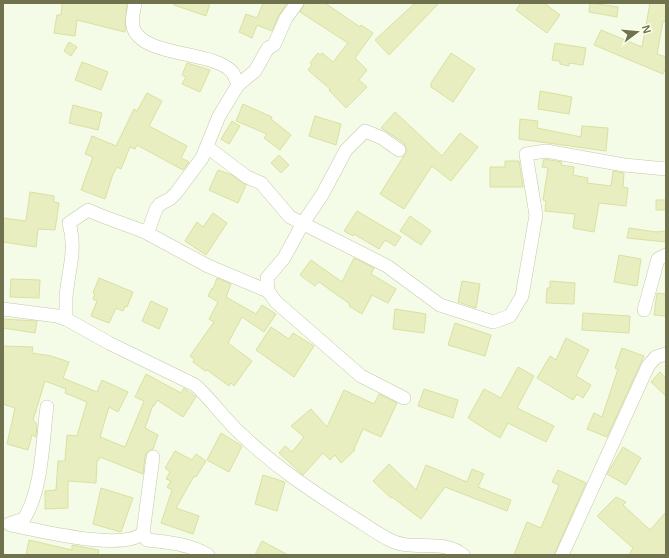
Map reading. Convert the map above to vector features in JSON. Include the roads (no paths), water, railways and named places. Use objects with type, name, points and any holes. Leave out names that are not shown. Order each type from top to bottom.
[{"type":"street","points":[[135,3],[133,28],[146,43],[171,51],[209,60],[230,70],[234,74],[238,85]]},
{"type":"street","points":[[145,232],[150,226],[156,209],[160,204],[170,199],[176,193],[202,158],[219,116],[238,85],[255,72],[268,48],[274,45],[286,18],[297,3]]},
{"type":"street","points":[[268,291],[267,278],[284,258],[303,223],[322,195],[346,150],[365,131],[382,138],[399,150]]},
{"type":"street","points":[[207,147],[248,177],[261,183],[290,217],[387,266],[440,305],[493,322],[510,316],[522,296],[536,215],[526,154],[546,151],[624,165],[666,169]]},
{"type":"street","points":[[66,319],[66,297],[73,251],[73,238],[69,223],[88,210],[105,218],[145,232],[208,266],[268,291],[276,302],[361,376],[404,398]]},
{"type":"street","points":[[644,310],[658,259],[666,255]]},
{"type":"street","points":[[3,309],[57,316],[66,319],[109,343],[195,385],[240,434],[267,458],[321,497],[391,541],[410,550],[447,547],[463,555]]},
{"type":"street","points":[[562,555],[648,366],[656,357],[666,354]]},
{"type":"street","points":[[7,524],[24,519],[32,506],[38,478],[47,407]]},
{"type":"street","points":[[153,457],[143,533],[147,540],[169,542],[199,550],[208,555]]},
{"type":"street","points":[[7,524],[93,539],[118,541],[137,538],[143,533]]}]
